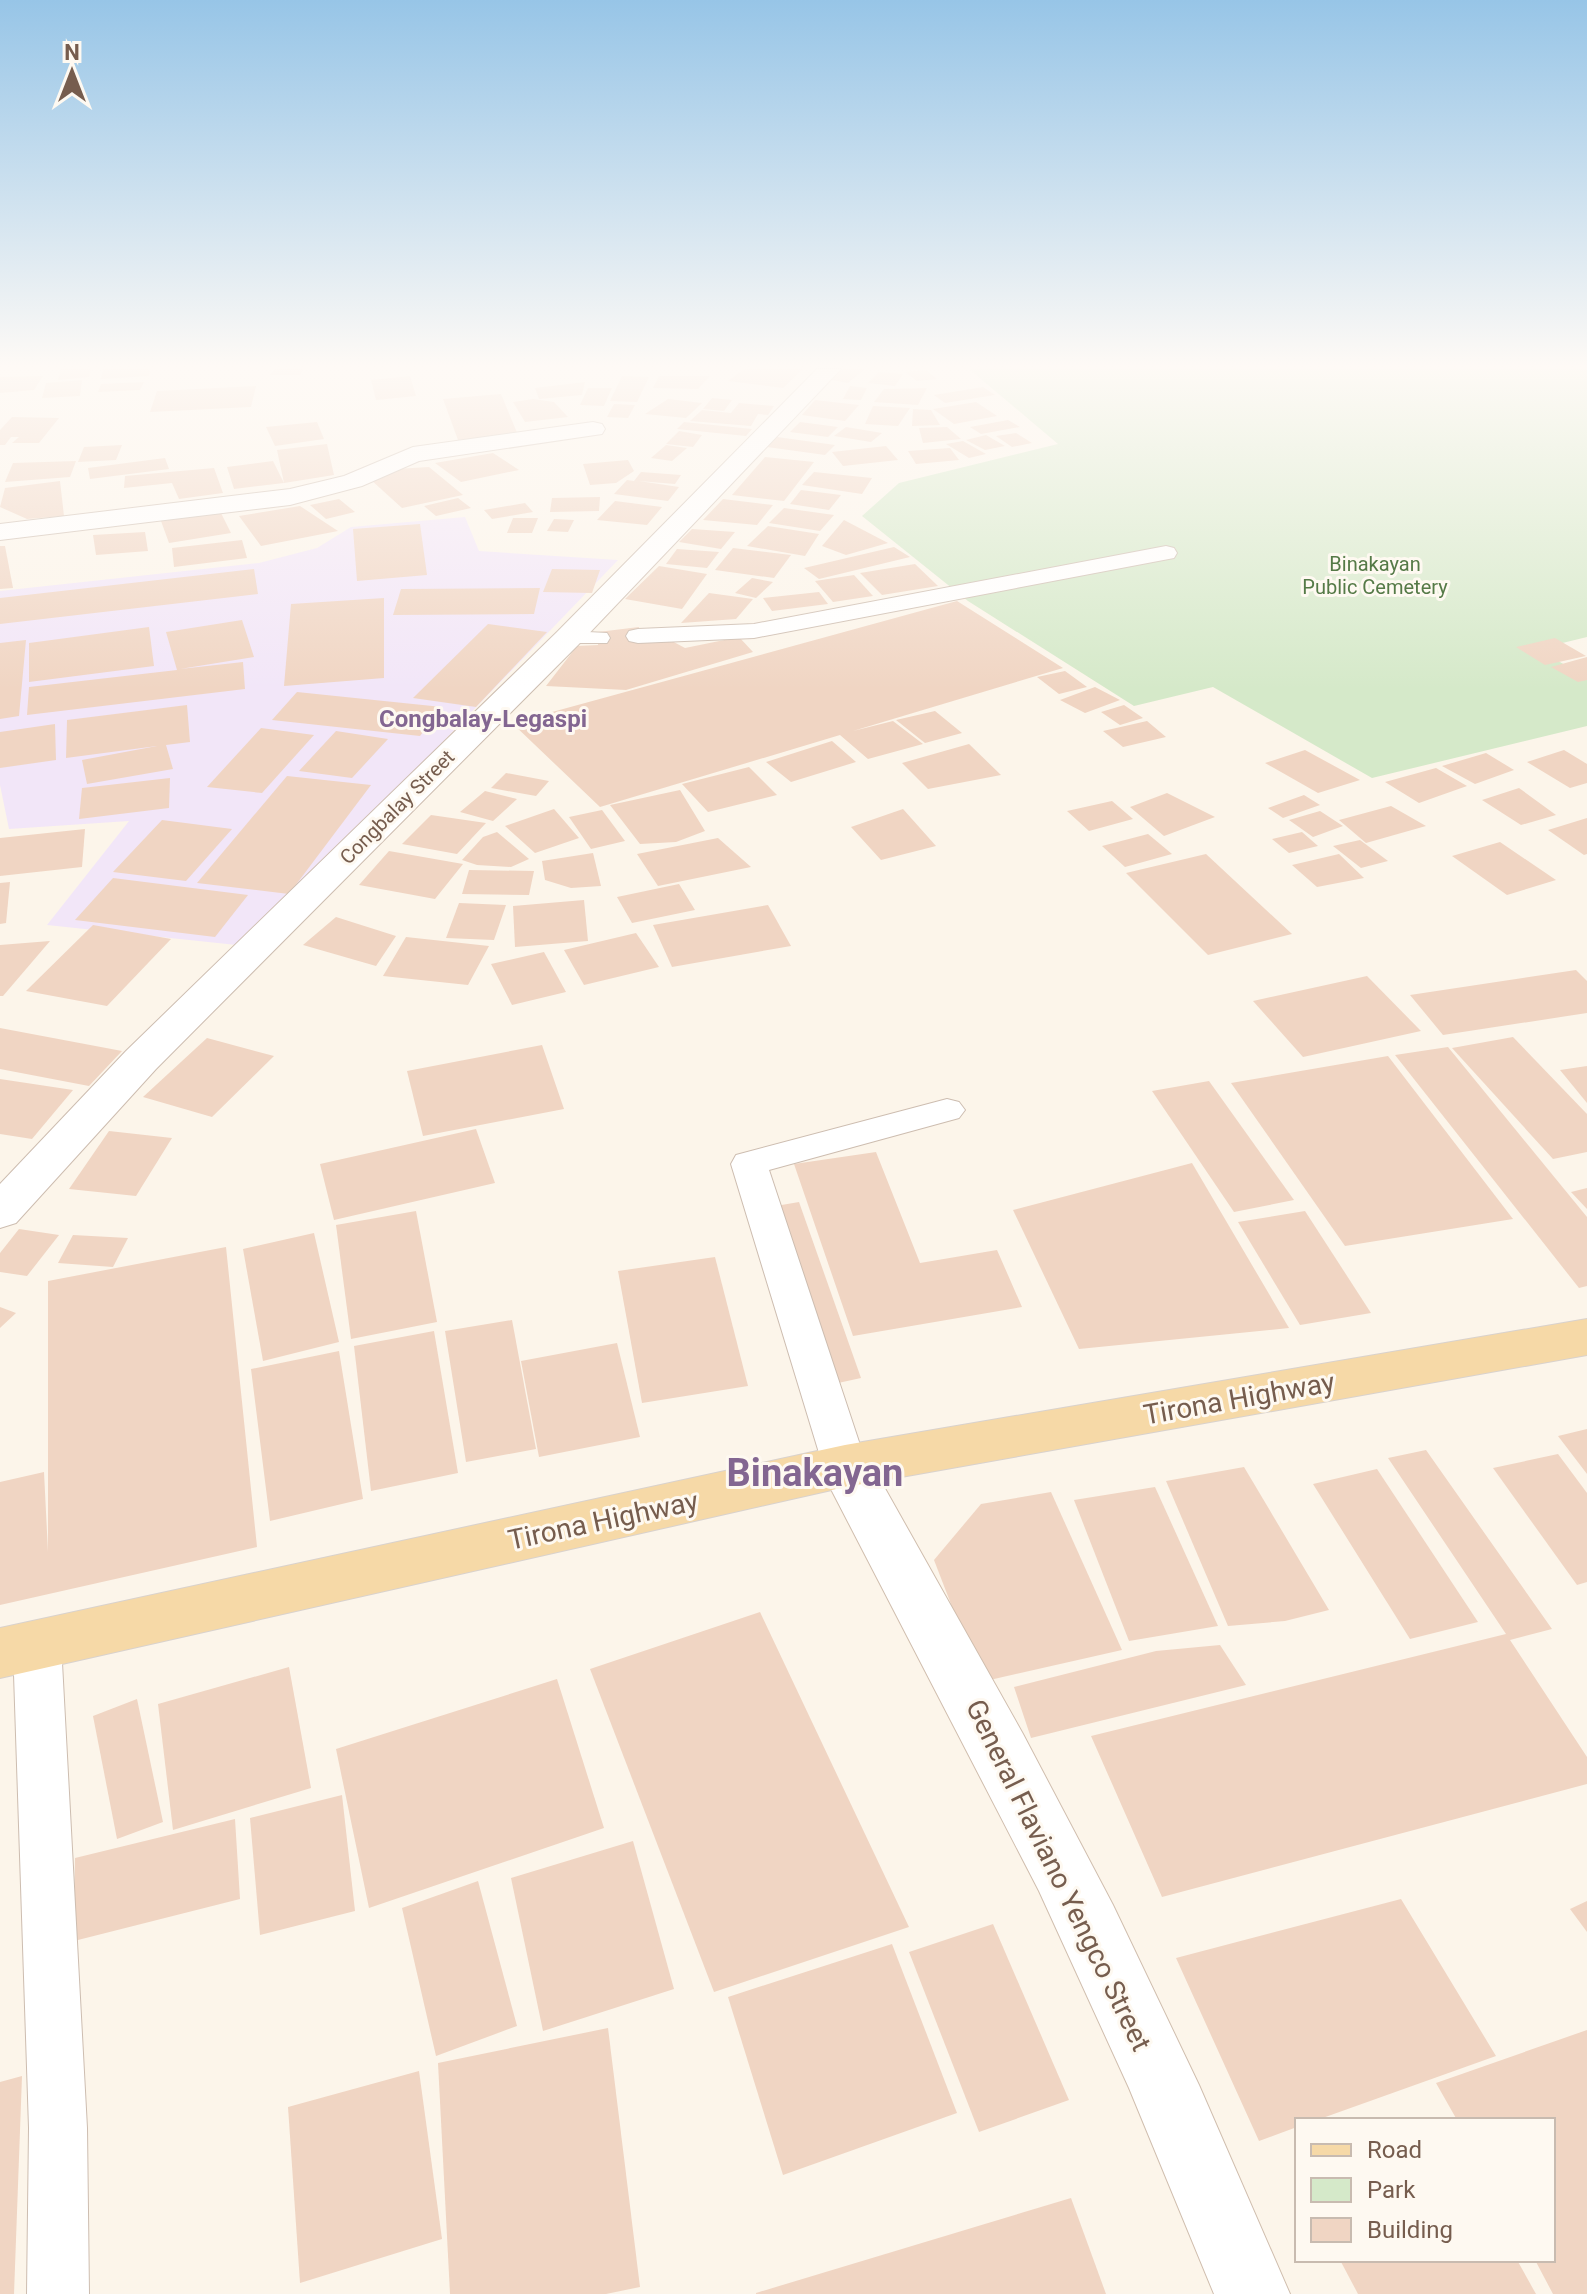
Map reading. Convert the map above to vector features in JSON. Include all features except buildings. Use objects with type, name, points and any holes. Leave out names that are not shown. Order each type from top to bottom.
[{"type":"main road","name":"Tirona Highway","points":[[18,1649],[845,1466],[1587,1337]]},
{"type":"street","points":[[0,532],[290,497],[364,476]]},
{"type":"street","name":"Congbalay Street","points":[[0,1212],[141,1060],[583,638],[732,476]]},
{"type":"street","name":"General Flaviano Yengco Street","points":[[845,1466],[1001,1753],[1089,1926],[1198,2163],[1252,2294]]},
{"type":"lane","points":[[638,636],[754,631],[1166,553]]},
{"type":"lane","points":[[845,1466],[749,1164],[947,1110]]},
{"type":"lane","points":[[18,1649],[58,2128],[58,2294]]},
{"type":"shaded area","points":[[465,517],[479,551],[618,560],[246,946],[47,925],[129,821],[9,829],[0,785],[0,591],[259,563],[317,548],[351,527]]},
{"type":"green space","name":"Binakayan Public Cemetery","points":[[927,476],[1587,476],[1587,637],[1538,649],[1587,678],[1587,726],[1372,778],[1213,687],[1134,706],[968,601],[862,516],[899,483]]},
{"type":"district","name":"Congbalay-Legaspi","points":[[483,719]]},
{"type":"district","name":"Binakayan","points":[[815,1473]]}]
